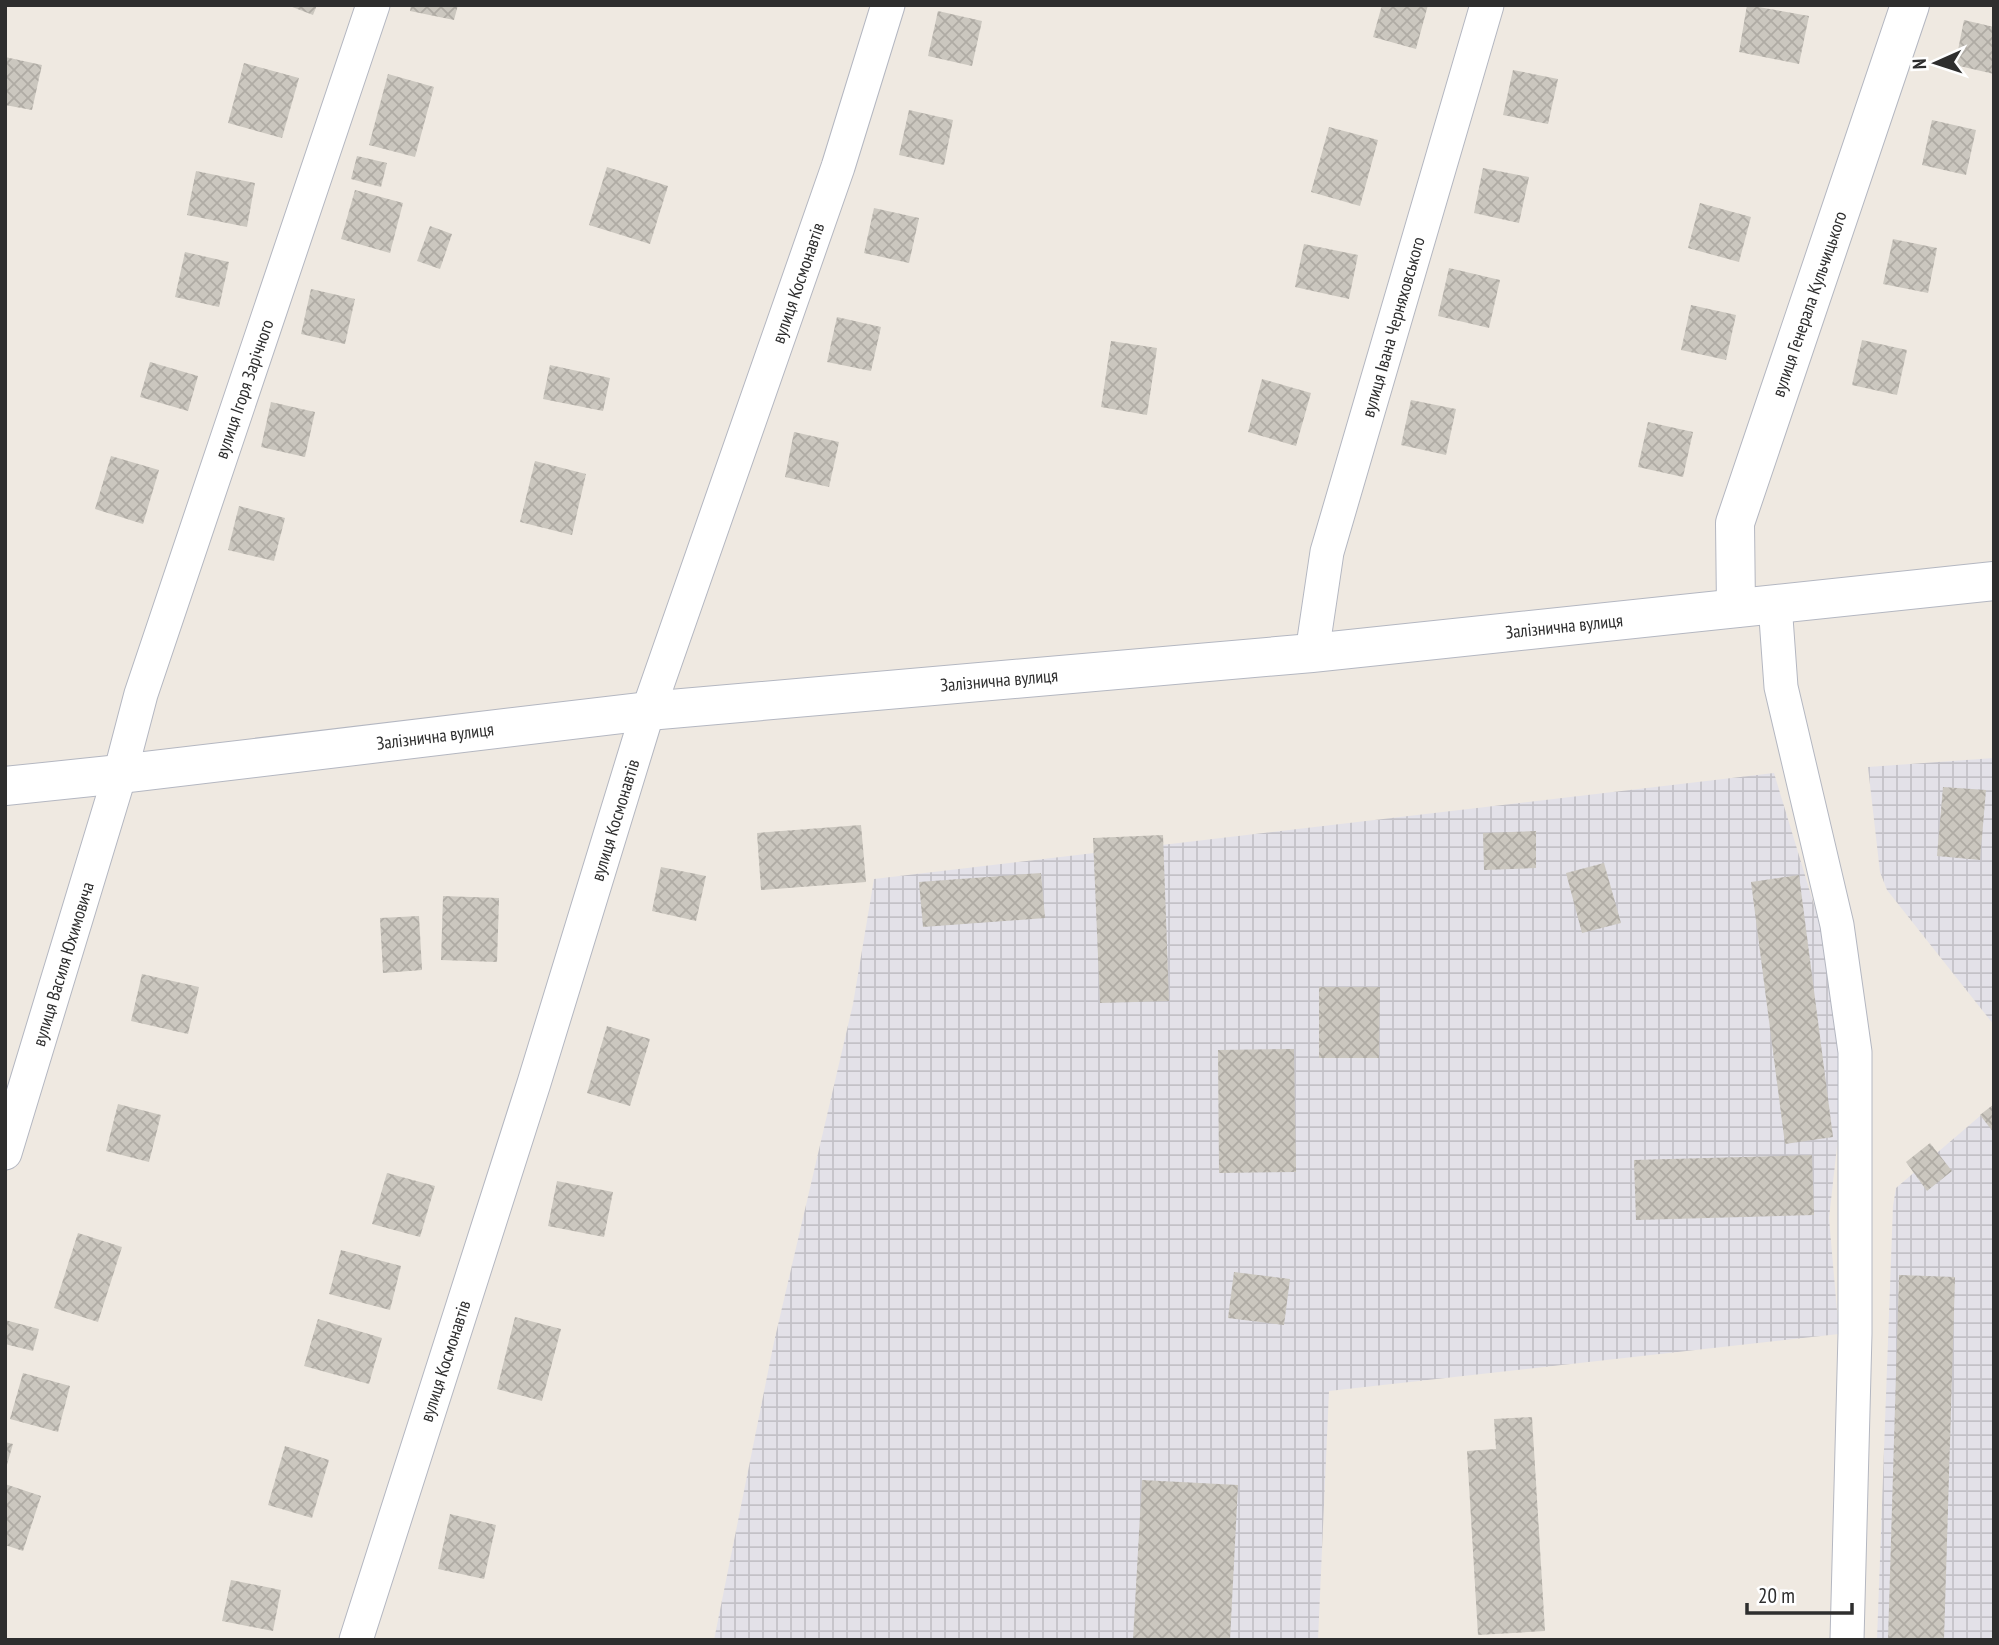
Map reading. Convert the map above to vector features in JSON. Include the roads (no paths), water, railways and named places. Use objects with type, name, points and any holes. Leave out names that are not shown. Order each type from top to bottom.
[{"type":"street","name":"вулиця Ігоря Зарічного","points":[[120,774],[141,694],[373,5]]},
{"type":"street","name":"вулиця Космонавтів","points":[[356,1640],[534,1083],[648,711],[838,167],[888,5]]},
{"type":"street","name":"вулиця Івана Черняховського","points":[[1312,653],[1328,552],[1487,5]]},
{"type":"street","name":"вулиця Генерала Кульчицького","points":[[1737,608],[1735,523],[1910,5]]},
{"type":"street","name":"Залізнична вулиця","points":[[5,786],[648,711],[1312,653],[1994,581]]},
{"type":"street","points":[[1774,604],[1781,687],[1837,925],[1855,1052],[1855,1334],[1847,1640]]},
{"type":"street","name":"вулиця Василя Юхимовича","points":[[5,1153],[120,774]]}]
